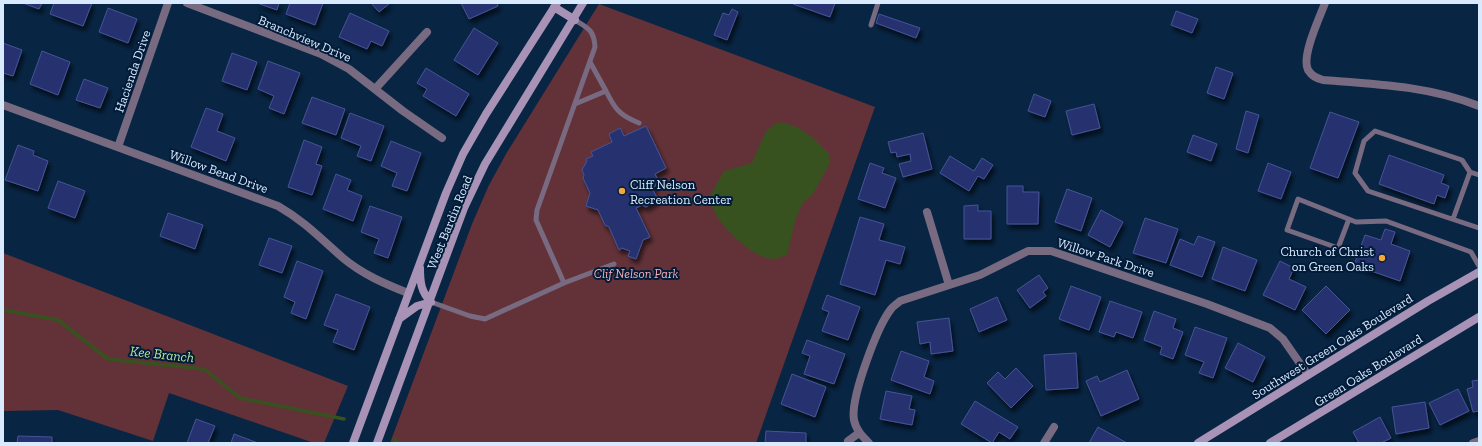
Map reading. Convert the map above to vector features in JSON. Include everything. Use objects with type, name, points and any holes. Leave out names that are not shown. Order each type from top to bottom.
[{"type":"street","name":"Hacienda Drive","points":[[118,147],[168,3]]},
{"type":"street","name":"Branchview Drive","points":[[187,3],[321,54],[349,69],[376,88],[403,111],[442,138]]},
{"type":"street","name":"West Bardin Road","points":[[377,443],[431,302],[464,208],[485,164],[584,3]]},
{"type":"street","points":[[1326,3],[1306,58],[1307,68],[1313,76],[1323,80],[1401,86],[1441,95],[1479,106]]},
{"type":"street","points":[[556,5],[574,20]]},
{"type":"street","name":"West Bardin Road","points":[[352,443],[446,193],[464,154],[486,114],[556,5]]},
{"type":"street","points":[[376,88],[427,32]]},
{"type":"street","name":"Willow Bend Drive","points":[[3,105],[278,206],[297,216],[343,258],[360,271],[408,293]]},
{"type":"street","points":[[927,212],[949,285]]},
{"type":"street","name":"Willow Park Drive","points":[[859,433],[854,420],[854,402],[875,341],[891,309],[900,301],[980,275],[1028,251],[1051,250],[1207,304],[1270,328],[1283,339],[1308,375]]},
{"type":"street","points":[[398,319],[417,306],[431,302],[425,296],[420,284],[420,263]]},
{"type":"street","name":"Southwest Green Oaks Boulevard","points":[[1198,443],[1479,272]]},
{"type":"street","name":"Green Oaks Boulevard","points":[[1270,443],[1479,317]]},
{"type":"street","points":[[1044,443],[1054,427]]},
{"type":"street","points":[[848,441],[859,433],[869,443]]},
{"type":"street","points":[[1473,443],[1479,441]]},
{"type":"lane","points":[[871,25],[878,3]]},
{"type":"lane","points":[[564,283],[536,220],[538,210],[595,47],[595,37],[590,29],[574,20]]},
{"type":"lane","points":[[590,62],[615,108],[621,115],[639,123]]},
{"type":"lane","points":[[575,104],[606,91]]},
{"type":"lane","points":[[1479,175],[1470,172],[1462,160],[1375,131],[1364,141],[1355,173],[1368,191],[1479,228]]},
{"type":"lane","points":[[1453,219],[1470,172]]},
{"type":"lane","points":[[1349,219],[1338,248],[1287,230],[1298,199],[1349,219],[1356,222],[1386,222],[1471,252],[1479,266]]},
{"type":"lane","points":[[431,302],[470,316],[485,319],[564,283],[614,264]]},
{"type":"green space","name":"Clif Nelson Park","points":[[599,4],[875,107],[756,443],[390,443],[472,224],[489,185],[506,154]]},
{"type":"green space","points":[[3,253],[348,386],[324,443],[314,443],[169,393],[153,441],[58,410],[3,411]]},
{"type":"shaded area","points":[[778,122],[800,129],[812,137],[829,154],[830,163],[813,194],[803,203],[796,218],[787,255],[775,259],[760,255],[744,246],[720,221],[707,201],[724,171],[752,163],[766,131]]},
{"type":"building","points":[[23,3],[42,3],[39,9]]},
{"type":"building","points":[[54,3],[92,3],[83,26],[50,14]]},
{"type":"building","points":[[257,3],[279,3],[277,10]]},
{"type":"building","points":[[290,3],[323,3],[315,25],[286,14]]},
{"type":"building","points":[[371,3],[390,3],[379,12]]},
{"type":"building","points":[[461,3],[497,3],[498,6],[469,19]]},
{"type":"building","points":[[835,3],[830,17],[793,4]]},
{"type":"building","points":[[108,8],[137,19],[128,43],[99,32]]},
{"type":"building","points":[[732,9],[738,12],[727,40],[714,35],[723,13],[729,15]]},
{"type":"building","points":[[1176,11],[1198,19],[1192,33],[1171,25]]},
{"type":"building","points":[[350,13],[389,31],[382,46],[371,41],[367,49],[339,37]]},
{"type":"building","points":[[879,14],[920,28],[916,38],[876,23]]},
{"type":"building","points":[[474,28],[498,43],[478,75],[454,60]]},
{"type":"building","points":[[3,43],[22,50],[13,76],[3,73]]},
{"type":"building","points":[[42,51],[70,62],[58,95],[30,84]]},
{"type":"building","points":[[232,53],[257,62],[247,90],[222,81]]},
{"type":"building","points":[[268,61],[300,73],[284,114],[269,108],[274,96],[258,89]]},
{"type":"building","points":[[1216,67],[1233,73],[1224,99],[1207,93]]},
{"type":"building","points":[[426,68],[469,94],[456,116],[423,96],[427,89],[417,83]]},
{"type":"building","points":[[84,79],[108,88],[100,108],[76,100]]},
{"type":"building","points":[[1034,94],[1051,101],[1045,117],[1028,111]]},
{"type":"building","points":[[312,97],[345,109],[336,135],[302,123]]},
{"type":"building","points":[[1094,104],[1100,128],[1072,135],[1066,111]]},
{"type":"building","points":[[206,108],[223,114],[217,131],[235,138],[226,161],[191,147]]},
{"type":"building","points":[[1246,111],[1259,115],[1248,153],[1236,149]]},
{"type":"building","points":[[1330,112],[1359,122],[1338,178],[1310,168]]},
{"type":"building","points":[[350,113],[384,126],[371,161],[357,156],[361,146],[341,138]]},
{"type":"building","name":"Cliff Nelson Recreation Center","points":[[646,126],[666,168],[655,174],[658,180],[653,190],[658,200],[646,207],[642,205],[636,208],[650,237],[643,240],[636,259],[628,256],[630,251],[622,248],[619,250],[609,227],[605,225],[598,210],[586,206],[590,193],[583,178],[584,175],[582,170],[587,161],[586,159],[593,156],[591,152],[612,142],[609,134],[620,128],[624,136]]},
{"type":"building","points":[[923,133],[932,169],[903,177],[899,164],[911,161],[910,154],[897,157],[896,152],[891,153],[888,142]]},
{"type":"building","points":[[1193,135],[1217,144],[1211,161],[1187,152]]},
{"type":"building","points":[[304,140],[322,147],[316,164],[322,166],[312,195],[288,187]]},
{"type":"building","points":[[391,141],[421,153],[407,191],[392,186],[397,173],[381,166]]},
{"type":"building","points":[[18,145],[34,151],[33,155],[48,161],[38,191],[5,180]]},
{"type":"building","points":[[1389,155],[1444,175],[1441,183],[1449,186],[1445,198],[1437,195],[1434,204],[1379,184]]},
{"type":"building","points":[[950,156],[974,171],[982,158],[993,165],[984,179],[978,176],[969,191],[940,173]]},
{"type":"building","points":[[870,163],[884,168],[882,173],[896,178],[885,208],[858,199]]},
{"type":"building","points":[[1268,163],[1291,172],[1281,199],[1258,191]]},
{"type":"building","points":[[336,174],[351,180],[347,190],[362,196],[353,221],[323,209]]},
{"type":"building","points":[[58,181],[85,191],[75,218],[48,208]]},
{"type":"building","points":[[1007,186],[1023,186],[1023,192],[1039,192],[1038,224],[1007,224]]},
{"type":"building","points":[[1067,189],[1092,198],[1081,231],[1055,222]]},
{"type":"building","points":[[978,205],[978,211],[991,211],[991,239],[964,239],[964,206]]},
{"type":"building","points":[[370,206],[402,217],[388,258],[374,253],[379,239],[361,232]]},
{"type":"building","points":[[1101,210],[1123,222],[1110,247],[1088,235]]},
{"type":"building","points":[[168,213],[203,225],[195,249],[160,236]]},
{"type":"building","points":[[860,217],[884,224],[879,240],[905,247],[900,264],[886,260],[875,295],[840,284]]},
{"type":"building","points":[[1145,218],[1178,229],[1166,263],[1133,253]]},
{"type":"building","name":"Church of Christ on Green Oaks","points":[[1385,229],[1395,232],[1391,244],[1410,251],[1400,281],[1354,265],[1365,235],[1381,240]]},
{"type":"building","points":[[1198,236],[1215,242],[1202,277],[1170,265],[1180,239],[1194,245]]},
{"type":"building","points":[[269,238],[292,246],[282,273],[259,265]]},
{"type":"building","points":[[1223,247],[1257,260],[1245,291],[1212,279]]},
{"type":"building","points":[[297,261],[323,271],[306,319],[291,313],[295,302],[284,297]]},
{"type":"building","points":[[1280,261],[1294,268],[1289,279],[1306,287],[1295,310],[1263,295]]},
{"type":"building","points":[[1039,275],[1048,288],[1043,292],[1046,296],[1030,308],[1017,290]]},
{"type":"building","points":[[1071,286],[1101,297],[1089,330],[1059,319]]},
{"type":"building","points":[[1326,286],[1350,310],[1326,334],[1302,310]]},
{"type":"building","points":[[336,294],[370,307],[354,350],[333,342],[338,330],[324,325]]},
{"type":"building","points":[[827,295],[860,307],[848,340],[822,331],[829,312],[822,309]]},
{"type":"building","points":[[997,297],[1007,320],[979,332],[970,309]]},
{"type":"building","points":[[1110,301],[1142,312],[1133,338],[1116,332],[1114,337],[1099,332]]},
{"type":"building","points":[[1154,311],[1176,319],[1173,328],[1183,332],[1173,359],[1160,354],[1162,347],[1144,340]]},
{"type":"building","points":[[949,318],[953,351],[931,354],[930,342],[920,344],[917,322]]},
{"type":"building","points":[[1195,327],[1227,338],[1213,378],[1199,373],[1204,362],[1185,355]]},
{"type":"building","points":[[807,340],[845,354],[834,384],[804,374],[810,356],[802,353]]},
{"type":"building","points":[[1238,343],[1265,357],[1253,382],[1225,368]]},
{"type":"building","points":[[901,351],[929,361],[924,377],[934,381],[930,394],[891,380]]},
{"type":"building","points":[[1076,353],[1078,388],[1046,390],[1044,355]]},
{"type":"building","points":[[1016,368],[1033,386],[1011,408],[987,383],[998,372],[1005,379]]},
{"type":"building","points":[[1127,370],[1139,399],[1101,416],[1086,381],[1097,376],[1100,382]]},
{"type":"building","points":[[792,374],[826,387],[815,417],[781,404]]},
{"type":"building","points":[[1479,380],[1479,411],[1473,412],[1467,389],[1473,387],[1472,381]]},
{"type":"building","points":[[1458,389],[1469,411],[1440,425],[1429,403]]},
{"type":"building","points":[[886,391],[912,396],[909,409],[915,410],[912,425],[880,419]]},
{"type":"building","points":[[975,401],[1018,427],[1010,439],[999,432],[992,443],[961,424]]},
{"type":"building","points":[[1425,402],[1429,428],[1396,434],[1392,407]]},
{"type":"building","points":[[1380,417],[1391,438],[1381,443],[1359,443],[1353,432]]},
{"type":"building","points":[[196,419],[215,426],[208,443],[187,443]]},
{"type":"building","points":[[1098,427],[1127,443],[1089,443]]},
{"type":"building","points":[[766,431],[806,433],[806,443],[765,443]]},
{"type":"building","points":[[234,434],[258,443],[231,443]]},
{"type":"building","points":[[18,436],[52,437],[52,443],[17,443]]},
{"type":"waterway","name":"Kee Branch","points":[[3,310],[58,320],[108,359],[204,369],[240,398],[344,419]]},
{"type":"waterway","points":[[394,439],[398,443]]},
{"type":"place","name":"Cliff Nelson Recreation Center","points":[[622,191]]},
{"type":"place","name":"Church of Christ on Green Oaks","points":[[1382,258]]}]
